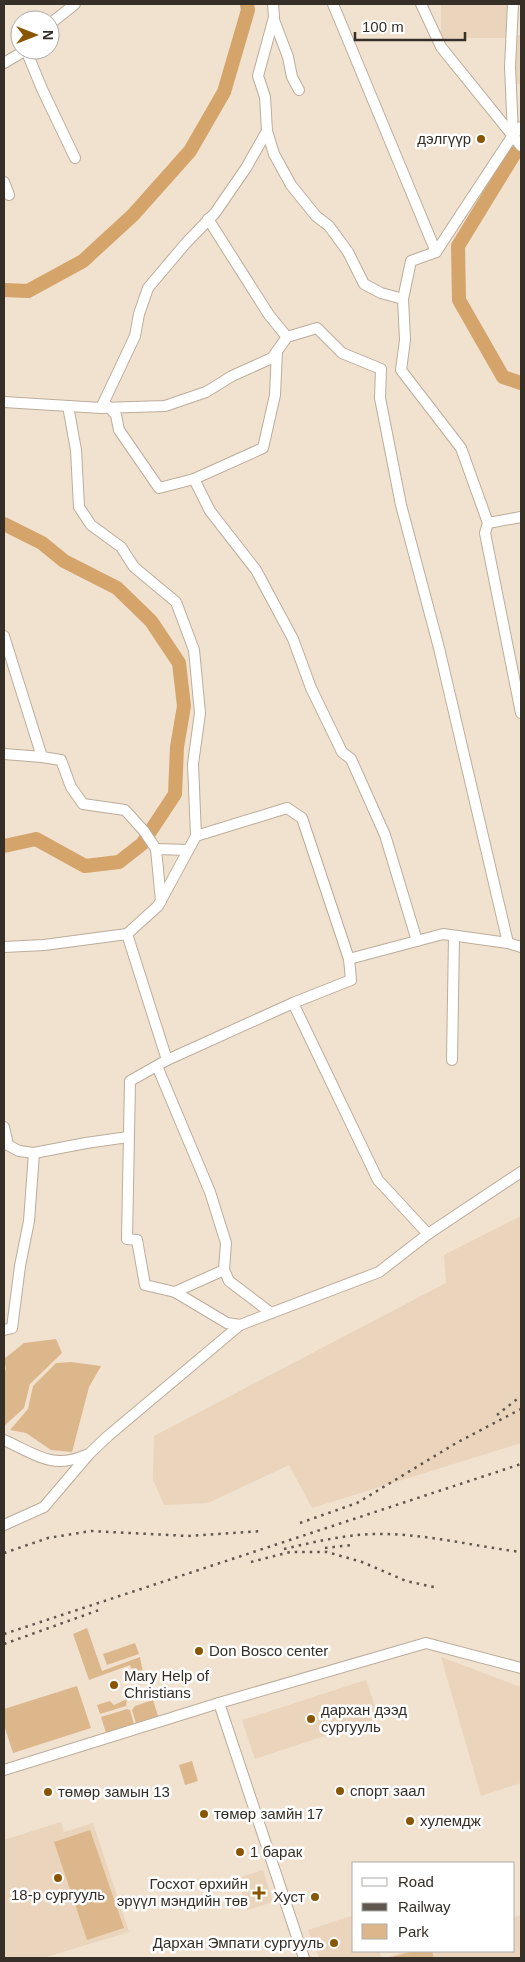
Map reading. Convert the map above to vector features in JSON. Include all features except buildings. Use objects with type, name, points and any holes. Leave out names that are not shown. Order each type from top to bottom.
[{"type":"street","points":[[273,4],[274,20],[288,57],[292,77],[299,90]]},
{"type":"street","points":[[333,4],[436,252]]},
{"type":"street","points":[[421,4],[441,47],[521,146]]},
{"type":"street","points":[[513,4],[510,67],[513,135]]},
{"type":"street","points":[[60,14],[70,5]]},
{"type":"street","points":[[274,20],[258,76],[265,97],[267,130],[274,154],[291,184],[316,216],[329,226],[348,252],[364,284],[381,293],[403,299]]},
{"type":"street","points":[[30,60],[42,90],[75,158]]},
{"type":"street","points":[[521,127],[513,135],[436,252],[411,261],[403,299],[405,340],[401,370],[461,448],[488,523],[485,534],[521,713]]},
{"type":"street","points":[[104,407],[135,336],[139,314],[148,288],[215,213],[246,168],[267,130]]},
{"type":"street","points":[[4,182],[9,195]]},
{"type":"street","points":[[208,219],[269,315],[287,337]]},
{"type":"street","points":[[4,402],[104,407],[165,406],[206,392],[232,376],[272,358],[287,337],[317,328],[342,353],[381,368],[380,398],[401,505],[439,648],[508,943]]},
{"type":"street","points":[[104,407],[116,415],[119,430],[158,488],[194,479],[263,448],[275,395],[277,351]]},
{"type":"street","points":[[4,947],[44,945],[126,934],[158,906],[196,836],[193,764],[200,713],[194,650],[176,602],[134,567],[121,547],[92,525],[79,507],[76,450],[68,406]]},
{"type":"street","points":[[194,479],[210,511],[256,570],[293,639],[311,688],[342,752],[351,759],[385,835],[417,941]]},
{"type":"street","points":[[488,523],[521,517]]},
{"type":"street","points":[[4,636],[42,757]]},
{"type":"street","points":[[4,754],[61,760],[72,787],[82,804],[125,810],[144,831],[156,849],[161,901]]},
{"type":"street","points":[[196,836],[287,808],[302,818],[349,959],[351,980],[168,1060],[130,1082],[126,1239],[137,1240],[145,1285],[175,1292],[228,1323],[240,1325]]},
{"type":"street","points":[[156,849],[188,850]]},
{"type":"street","points":[[126,934],[168,1060]]},
{"type":"street","points":[[349,959],[444,934],[508,943],[521,947]]},
{"type":"street","points":[[452,1060],[454,936]]},
{"type":"street","points":[[293,1004],[378,1180],[428,1234]]},
{"type":"street","points":[[157,1066],[210,1192],[226,1243],[224,1270],[229,1281],[271,1313]]},
{"type":"street","points":[[4,1127],[6,1144],[19,1151],[34,1153],[86,1142],[128,1137]]},
{"type":"street","points":[[4,1330],[12,1328],[20,1266],[29,1221],[34,1153]]},
{"type":"street","points":[[4,1525],[44,1506],[89,1454],[240,1325],[380,1272],[428,1234],[521,1172]]},
{"type":"street","points":[[175,1292],[224,1270]]},
{"type":"street","points":[[4,1440],[49,1461],[60,1463],[73,1461],[89,1454]]},
{"type":"street","points":[[4,1770],[220,1703],[426,1643],[521,1668]]},
{"type":"street","points":[[220,1703],[304,1958]]},
{"type":"shaded area","points":[[441,4],[508,4],[508,38],[441,38]]},
{"type":"shaded area","points":[[520,4],[521,84],[516,84],[515,51],[517,36],[520,35]]},
{"type":"shaded area","points":[[521,1216],[521,1443],[312,1508],[289,1465],[208,1503],[164,1505],[153,1480],[154,1436],[446,1283],[444,1255]]},
{"type":"shaded area","points":[[441,1657],[521,1687],[521,1783],[481,1796]]},
{"type":"shaded area","name":"дархан дээд сургууль","points":[[366,1680],[379,1718],[255,1759],[242,1720]]},
{"type":"shaded area","name":"18-р сургууль","points":[[61,1822],[64,1832],[93,1823],[129,1932],[43,1958],[4,1958],[4,1840]]},
{"type":"shaded area","points":[[263,1870],[273,1902],[247,1910],[238,1878]]},
{"type":"shaded area","points":[[521,1915],[521,1958],[384,1958],[405,1952],[515,1952],[515,1917]]},
{"type":"shaded area","name":"Дархан Эмпати сургууль","points":[[352,1916],[352,1952],[379,1952],[382,1958],[319,1958],[308,1930]]},
{"type":"green space","points":[[56,1339],[62,1353],[30,1384],[24,1408],[4,1426],[4,1373],[6,1369],[4,1359],[24,1343]]},
{"type":"green space","points":[[71,1362],[101,1366],[89,1387],[72,1452],[51,1450],[26,1433],[10,1430],[28,1409],[33,1386],[56,1363]]},
{"type":"green space","points":[[87,1628],[102,1671],[140,1657],[143,1673],[134,1675],[130,1665],[89,1680],[73,1634]]},
{"type":"green space","points":[[135,1643],[139,1654],[107,1665],[103,1654]]},
{"type":"green space","points":[[77,1686],[91,1728],[13,1753],[4,1725],[4,1709]]},
{"type":"green space","points":[[127,1699],[126,1706],[100,1714],[97,1705],[110,1701],[114,1705]]},
{"type":"green space","points":[[153,1700],[158,1716],[136,1723],[132,1710],[135,1706]]},
{"type":"green space","points":[[127,1709],[130,1710],[134,1724],[106,1733],[101,1717]]},
{"type":"green space","points":[[192,1761],[198,1781],[185,1785],[179,1765]]},
{"type":"green space","points":[[90,1830],[124,1928],[87,1940],[54,1842]]},
{"type":"green space","points":[[410,1952],[432,1952],[434,1958],[389,1958]]},
{"type":"waterway","points":[[4,290],[28,291],[83,261],[133,215],[190,151],[224,92],[248,10],[247,4]]},
{"type":"waterway","points":[[515,153],[458,246],[459,300],[503,377],[521,383]]},
{"type":"waterway","points":[[4,524],[42,543],[64,561],[117,588],[151,621],[179,663],[184,706],[177,747],[175,794],[142,844],[119,862],[85,866],[36,839],[4,846]]},
{"type":"railway","points":[[497,1415],[521,1396]]},
{"type":"railway","points":[[300,1523],[357,1503],[458,1442],[521,1409]]},
{"type":"railway","points":[[4,1634],[521,1464]]},
{"type":"railway","points":[[4,1553],[48,1538],[91,1531],[188,1536],[262,1531]]},
{"type":"railway","points":[[284,1549],[340,1537],[392,1534],[521,1552]]},
{"type":"railway","points":[[325,1548],[351,1545]]},
{"type":"railway","points":[[251,1562],[290,1552],[327,1552],[362,1562],[406,1581],[438,1588]]},
{"type":"railway","points":[[4,1644],[99,1610]]},
{"type":"place","name":"дэлгүүр","points":[[481,139]]},
{"type":"place","name":"Don Bosco center","points":[[199,1651]]},
{"type":"place","name":"Mary Help of Christians","points":[[114,1685]]},
{"type":"place","name":"дархан дээд сургууль","points":[[311,1719]]},
{"type":"place","name":"спорт заал","points":[[340,1791]]},
{"type":"place","name":"төмөр замын 13","points":[[48,1792]]},
{"type":"place","name":"төмөр замйн 17","points":[[204,1814]]},
{"type":"place","name":"хулемдж","points":[[410,1821]]},
{"type":"place","name":"1 барак","points":[[240,1852]]},
{"type":"place","name":"18-р сургууль","points":[[58,1878]]},
{"type":"place","name":"Госхот өрхийн эрүүл мэндийн төв","points":[[259,1893]]},
{"type":"place","name":"Хуст","points":[[315,1897]]},
{"type":"place","name":"Дархан Эмпати сургууль","points":[[334,1943]]}]
